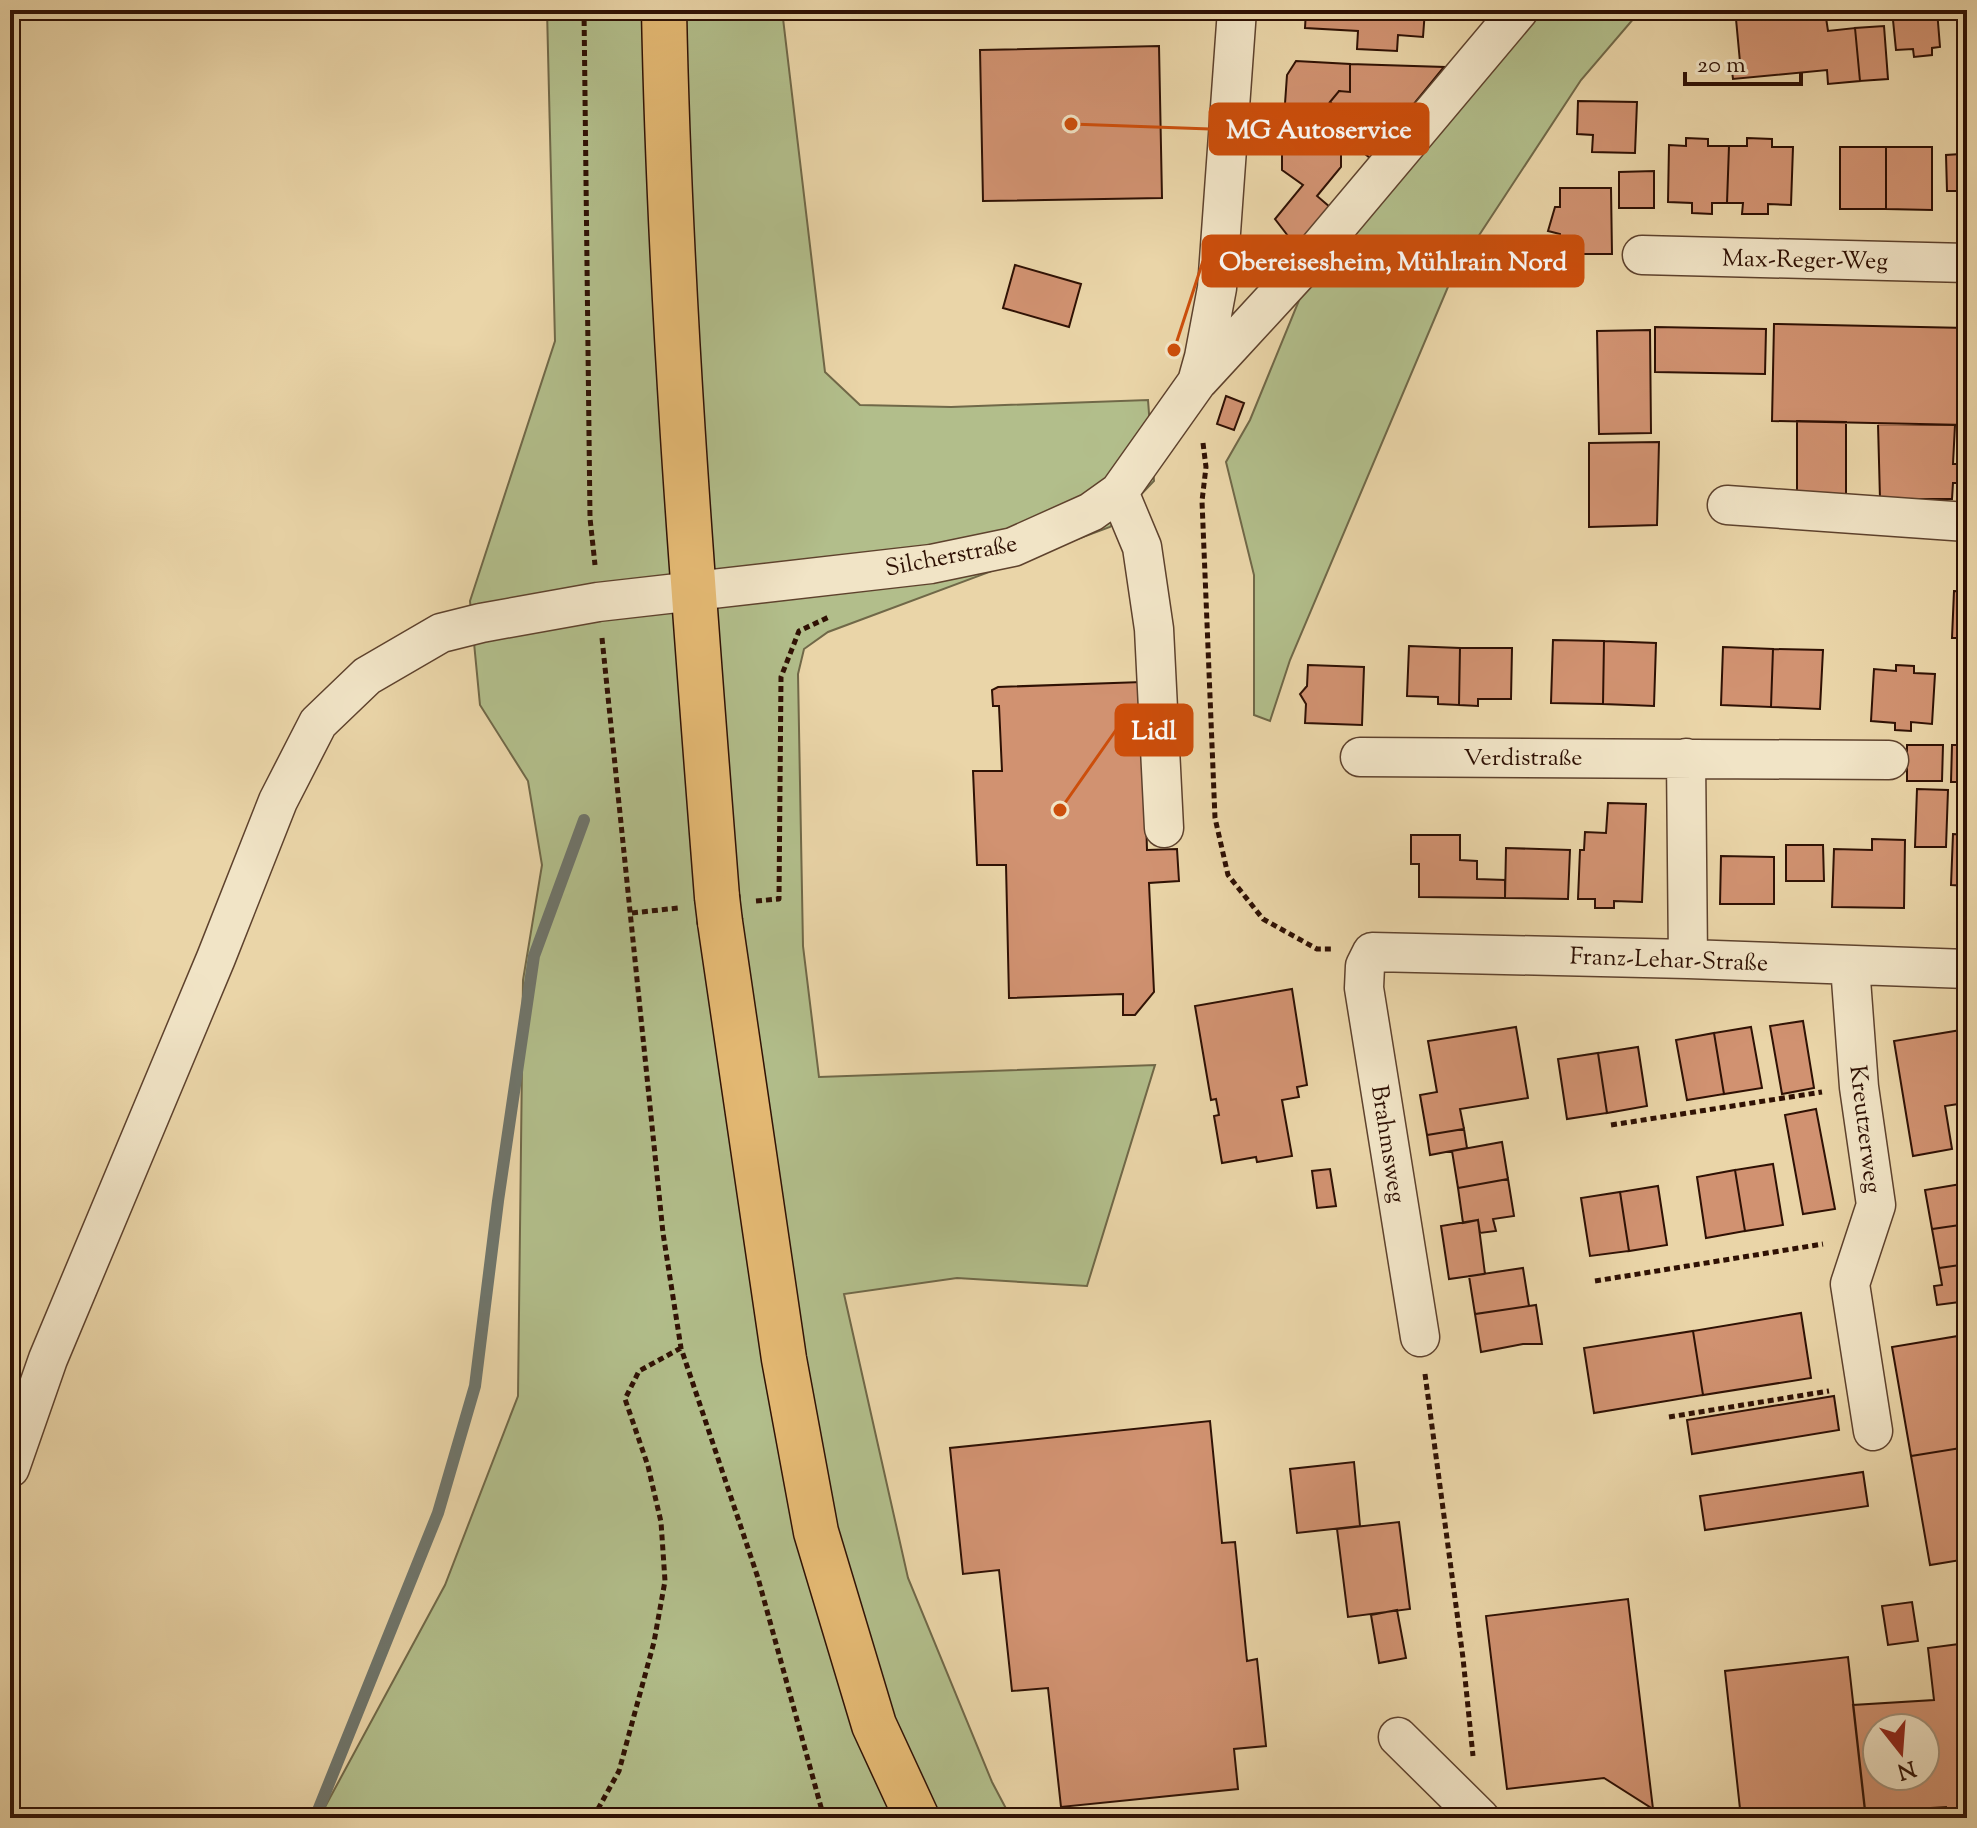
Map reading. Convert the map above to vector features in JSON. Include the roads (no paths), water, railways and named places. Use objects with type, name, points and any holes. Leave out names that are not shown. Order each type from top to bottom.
[{"type":"main road","points":[[664,10],[666,102],[693,591],[718,907],[784,1359],[816,1532],[874,1725],[917,1818]]},
{"type":"street","name":"Silcherstraße","points":[[10,1468],[48,1359],[216,958],[278,801],[318,723],[367,676],[441,633],[598,602],[931,564],[1013,547],[1091,512],[1119,492],[1197,382],[1217,288],[1237,10]]},
{"type":"street","points":[[1197,382],[1303,267],[1519,10]]},
{"type":"street","name":"Max-Reger-Weg","points":[[1642,255],[1967,263]]},
{"type":"street","points":[[1119,492],[1142,547],[1154,629],[1164,828]]},
{"type":"street","points":[[1727,505],[1967,522]]},
{"type":"street","name":"Verdistraße","points":[[1360,757],[1889,760]]},
{"type":"street","points":[[1686,758],[1688,959]]},
{"type":"street","name":"Franz-Lehar-Straße","points":[[1372,952],[1967,969]]},
{"type":"street","name":"Brahmsweg","points":[[1372,952],[1365,966],[1364,988],[1420,1337]]},
{"type":"street","name":"Kreutzerweg","points":[[1850,966],[1859,1087],[1876,1205],[1850,1284],[1873,1431]]},
{"type":"street","points":[[1398,1737],[1480,1818]]},
{"type":"waterway","points":[[315,1818],[438,1513],[475,1386],[534,956],[584,820]]},
{"type":"place","name":"MG Autoservice","points":[[1071,124]]},
{"type":"place","name":"Obereisesheim, Mühlrain Nord","points":[[1174,350]]},
{"type":"place","name":"Lidl","points":[[1060,810]]}]
